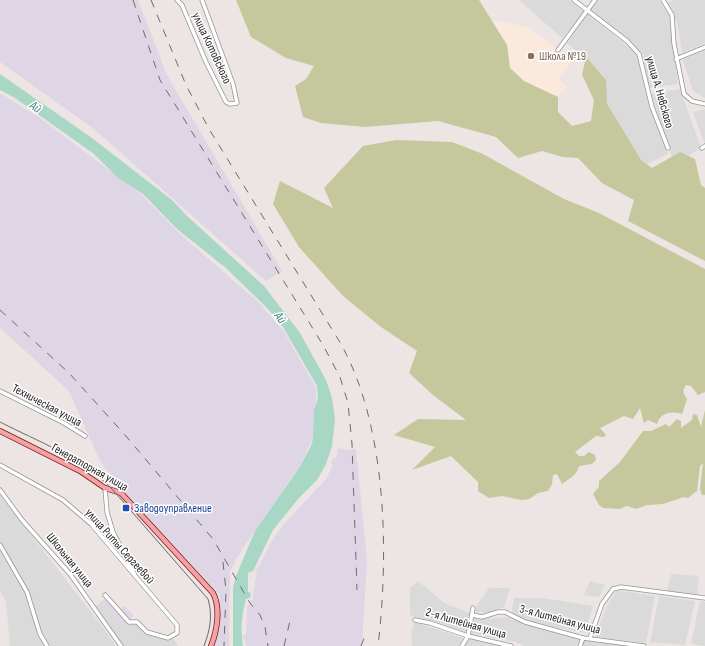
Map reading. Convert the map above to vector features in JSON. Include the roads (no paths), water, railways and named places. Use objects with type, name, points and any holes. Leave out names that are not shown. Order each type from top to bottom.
[{"type":"main road","name":"Генераторная улица","points":[[0,431],[80,471],[105,488],[121,493],[126,498],[213,593],[216,600],[217,609],[211,646]]},
{"type":"street","name":"улица Котовского","points":[[177,0],[182,5],[206,62],[226,102],[230,104],[237,103],[233,84],[202,0]]},
{"type":"street","name":"улица А. Невского","points":[[574,0],[627,41],[639,54],[652,107],[668,148]]},
{"type":"street","points":[[558,50],[595,0]]},
{"type":"street","points":[[665,1],[672,16],[676,59],[684,94],[692,101],[705,104]]},
{"type":"street","points":[[676,59],[705,47]]},
{"type":"street","name":"Техническая улица","points":[[0,391],[64,423],[85,436]]},
{"type":"street","name":"улица Риты Сергеевой","points":[[0,465],[63,500],[91,524],[177,625],[177,633],[168,638],[147,632],[137,622],[130,622],[105,595]]},
{"type":"street","points":[[105,488],[107,512],[113,532],[138,580]]},
{"type":"street","name":"Школьная улица","points":[[0,490],[22,520],[70,574],[121,646]]},
{"type":"street","points":[[0,545],[27,592],[40,634],[47,646]]},
{"type":"street","points":[[590,638],[604,600],[613,589],[621,587],[705,598]]},
{"type":"street","points":[[462,646],[468,636],[474,608]]},
{"type":"street","name":"3-я Литейная улица","points":[[472,615],[482,617],[498,612],[505,612],[524,622],[583,638],[644,646]]},
{"type":"street","name":"2-я Литейная улица","points":[[415,620],[430,623],[468,636],[511,646]]},
{"type":"street","points":[[580,646],[583,638]]},
{"type":"water","name":"Ай","points":[[0,74],[92,138],[172,200],[187,216],[264,286],[300,333],[326,380],[332,398],[335,419],[332,446],[326,464],[317,480],[299,498],[273,530],[253,571],[248,573],[248,592],[251,593],[250,598],[246,599],[243,616],[243,646],[233,646],[233,588],[236,576],[255,531],[299,468],[311,446],[313,439],[314,410],[318,399],[317,386],[283,327],[268,309],[226,268],[177,229],[143,194],[118,178],[94,154],[15,98],[0,90]]},
{"type":"tram line","points":[[0,422],[73,459],[87,468],[112,489],[208,599],[210,605],[210,623],[204,646]]},
{"type":"railway","points":[[133,0],[160,80],[323,345],[340,377],[348,403],[352,444],[357,590]]},
{"type":"railway","points":[[151,0],[186,85],[209,129],[341,344],[356,377],[368,413],[376,452],[381,491],[383,571],[378,646]]},
{"type":"railway","points":[[0,310],[69,373],[125,435],[213,539],[250,603],[260,615],[265,627],[268,646]]},
{"type":"railway","points":[[223,562],[226,591],[224,646]]},
{"type":"railway","points":[[284,646],[290,621]]},
{"type":"railway","points":[[361,646],[367,631]]},
{"type":"place","name":"Школа №19","points":[[531,56]]},
{"type":"place","name":"Заводоуправление","points":[[126,508]]}]
